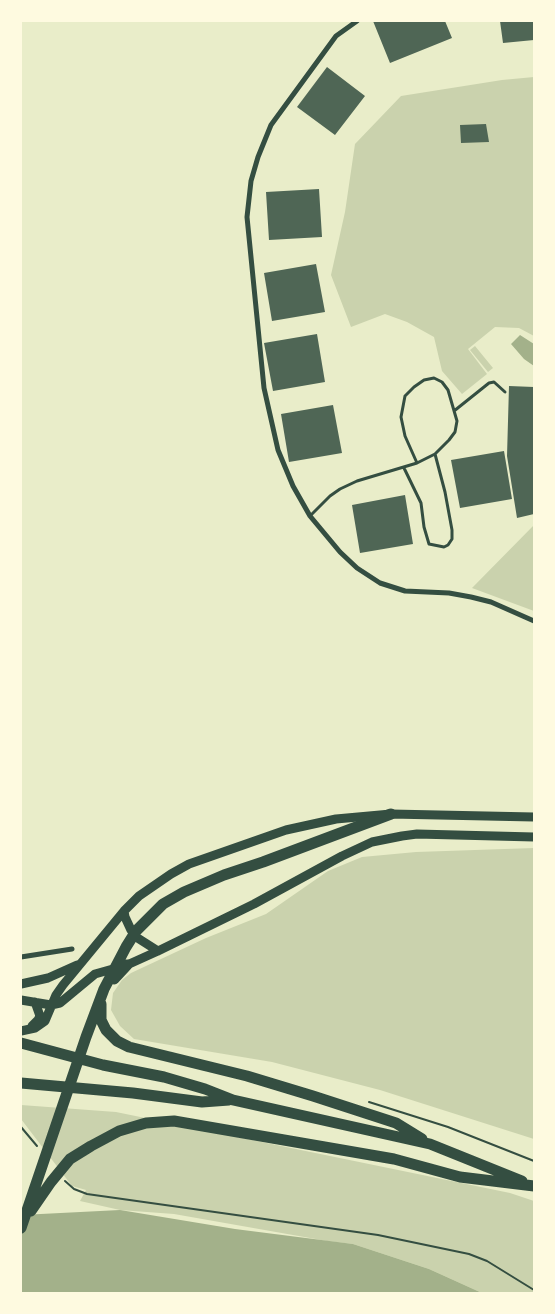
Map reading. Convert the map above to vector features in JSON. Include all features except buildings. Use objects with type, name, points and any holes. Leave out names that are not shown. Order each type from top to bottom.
[{"type":"highway","points":[[22,1227],[86,1036],[104,989],[126,946],[136,931],[163,904],[176,895],[224,875],[391,814]]},
{"type":"highway","points":[[127,965],[108,986],[100,1006],[101,1020],[106,1030],[117,1041],[129,1047],[247,1076],[396,1123],[430,1144]]},
{"type":"highway","points":[[21,1043],[103,1066],[164,1077],[205,1089],[233,1100],[430,1144],[534,1186]]},
{"type":"highway","points":[[21,1083],[123,1092],[202,1102],[233,1100]]},
{"type":"highway","points":[[22,1227],[51,1182],[70,1159],[119,1131],[146,1123],[174,1121],[258,1134],[394,1158],[460,1177],[534,1186]]},
{"type":"main road","points":[[23,1031],[41,1025],[62,985],[124,911],[139,896],[189,864],[286,830],[336,819],[391,814],[534,817]]},
{"type":"main road","points":[[21,1000],[52,1006],[64,1000],[95,974],[127,965],[158,952],[372,842],[418,834],[534,837]]},
{"type":"main road","points":[[124,911],[125,917],[136,937],[158,952]]},
{"type":"main road","points":[[21,984],[48,978],[84,961]]},
{"type":"main road","points":[[23,1031],[38,1020],[40,1016],[35,1002]]},
{"type":"street","points":[[357,21],[336,36],[271,125],[250,181],[247,217],[264,388],[278,450],[310,516],[340,552],[357,568],[380,582],[405,591],[449,593],[491,602],[534,621]]},
{"type":"street","points":[[21,957],[72,949]]},
{"type":"lane","points":[[310,516],[340,489],[357,481],[417,463],[435,454],[449,440],[455,432],[457,421],[448,390],[442,382],[434,378],[424,380],[405,396],[401,417],[405,436],[417,463]]},
{"type":"lane","points":[[454,411],[489,383],[494,382],[505,392]]},
{"type":"lane","points":[[404,468],[421,503],[424,527],[429,544],[444,547],[452,539],[452,530],[446,492],[435,454]]},
{"type":"path","points":[[370,1102],[448,1127],[534,1160]]},
{"type":"path","points":[[21,1127],[38,1147]]},
{"type":"path","points":[[60,1175],[74,1189],[87,1194],[378,1234],[469,1254],[487,1261],[534,1290]]},
{"type":"shaded area","points":[[534,77],[534,336],[519,328],[495,327],[468,349],[487,374],[462,394],[442,371],[434,337],[407,322],[385,314],[351,327],[331,275],[345,212],[355,144],[401,96],[502,80]]},
{"type":"shaded area","points":[[520,335],[534,344],[534,366],[524,359],[511,344]]},
{"type":"shaded area","points":[[475,346],[493,368],[488,372],[470,350]]},
{"type":"shaded area","points":[[534,525],[534,611],[472,588]]},
{"type":"shaded area","points":[[534,848],[534,1139],[380,1090],[272,1062],[134,1039],[120,1026],[111,1010],[113,993],[122,980],[131,973],[206,938],[266,914],[328,871],[362,857],[416,852]]},
{"type":"shaded area","points":[[21,1105],[116,1112],[510,1193],[534,1201],[534,1293],[482,1293],[429,1269],[353,1244],[174,1214],[120,1210],[80,1201],[86,1190],[72,1186],[21,1119]]},
{"type":"shaded area","points":[[120,1210],[235,1229],[353,1244],[429,1269],[482,1293],[21,1293],[21,1215]]}]
